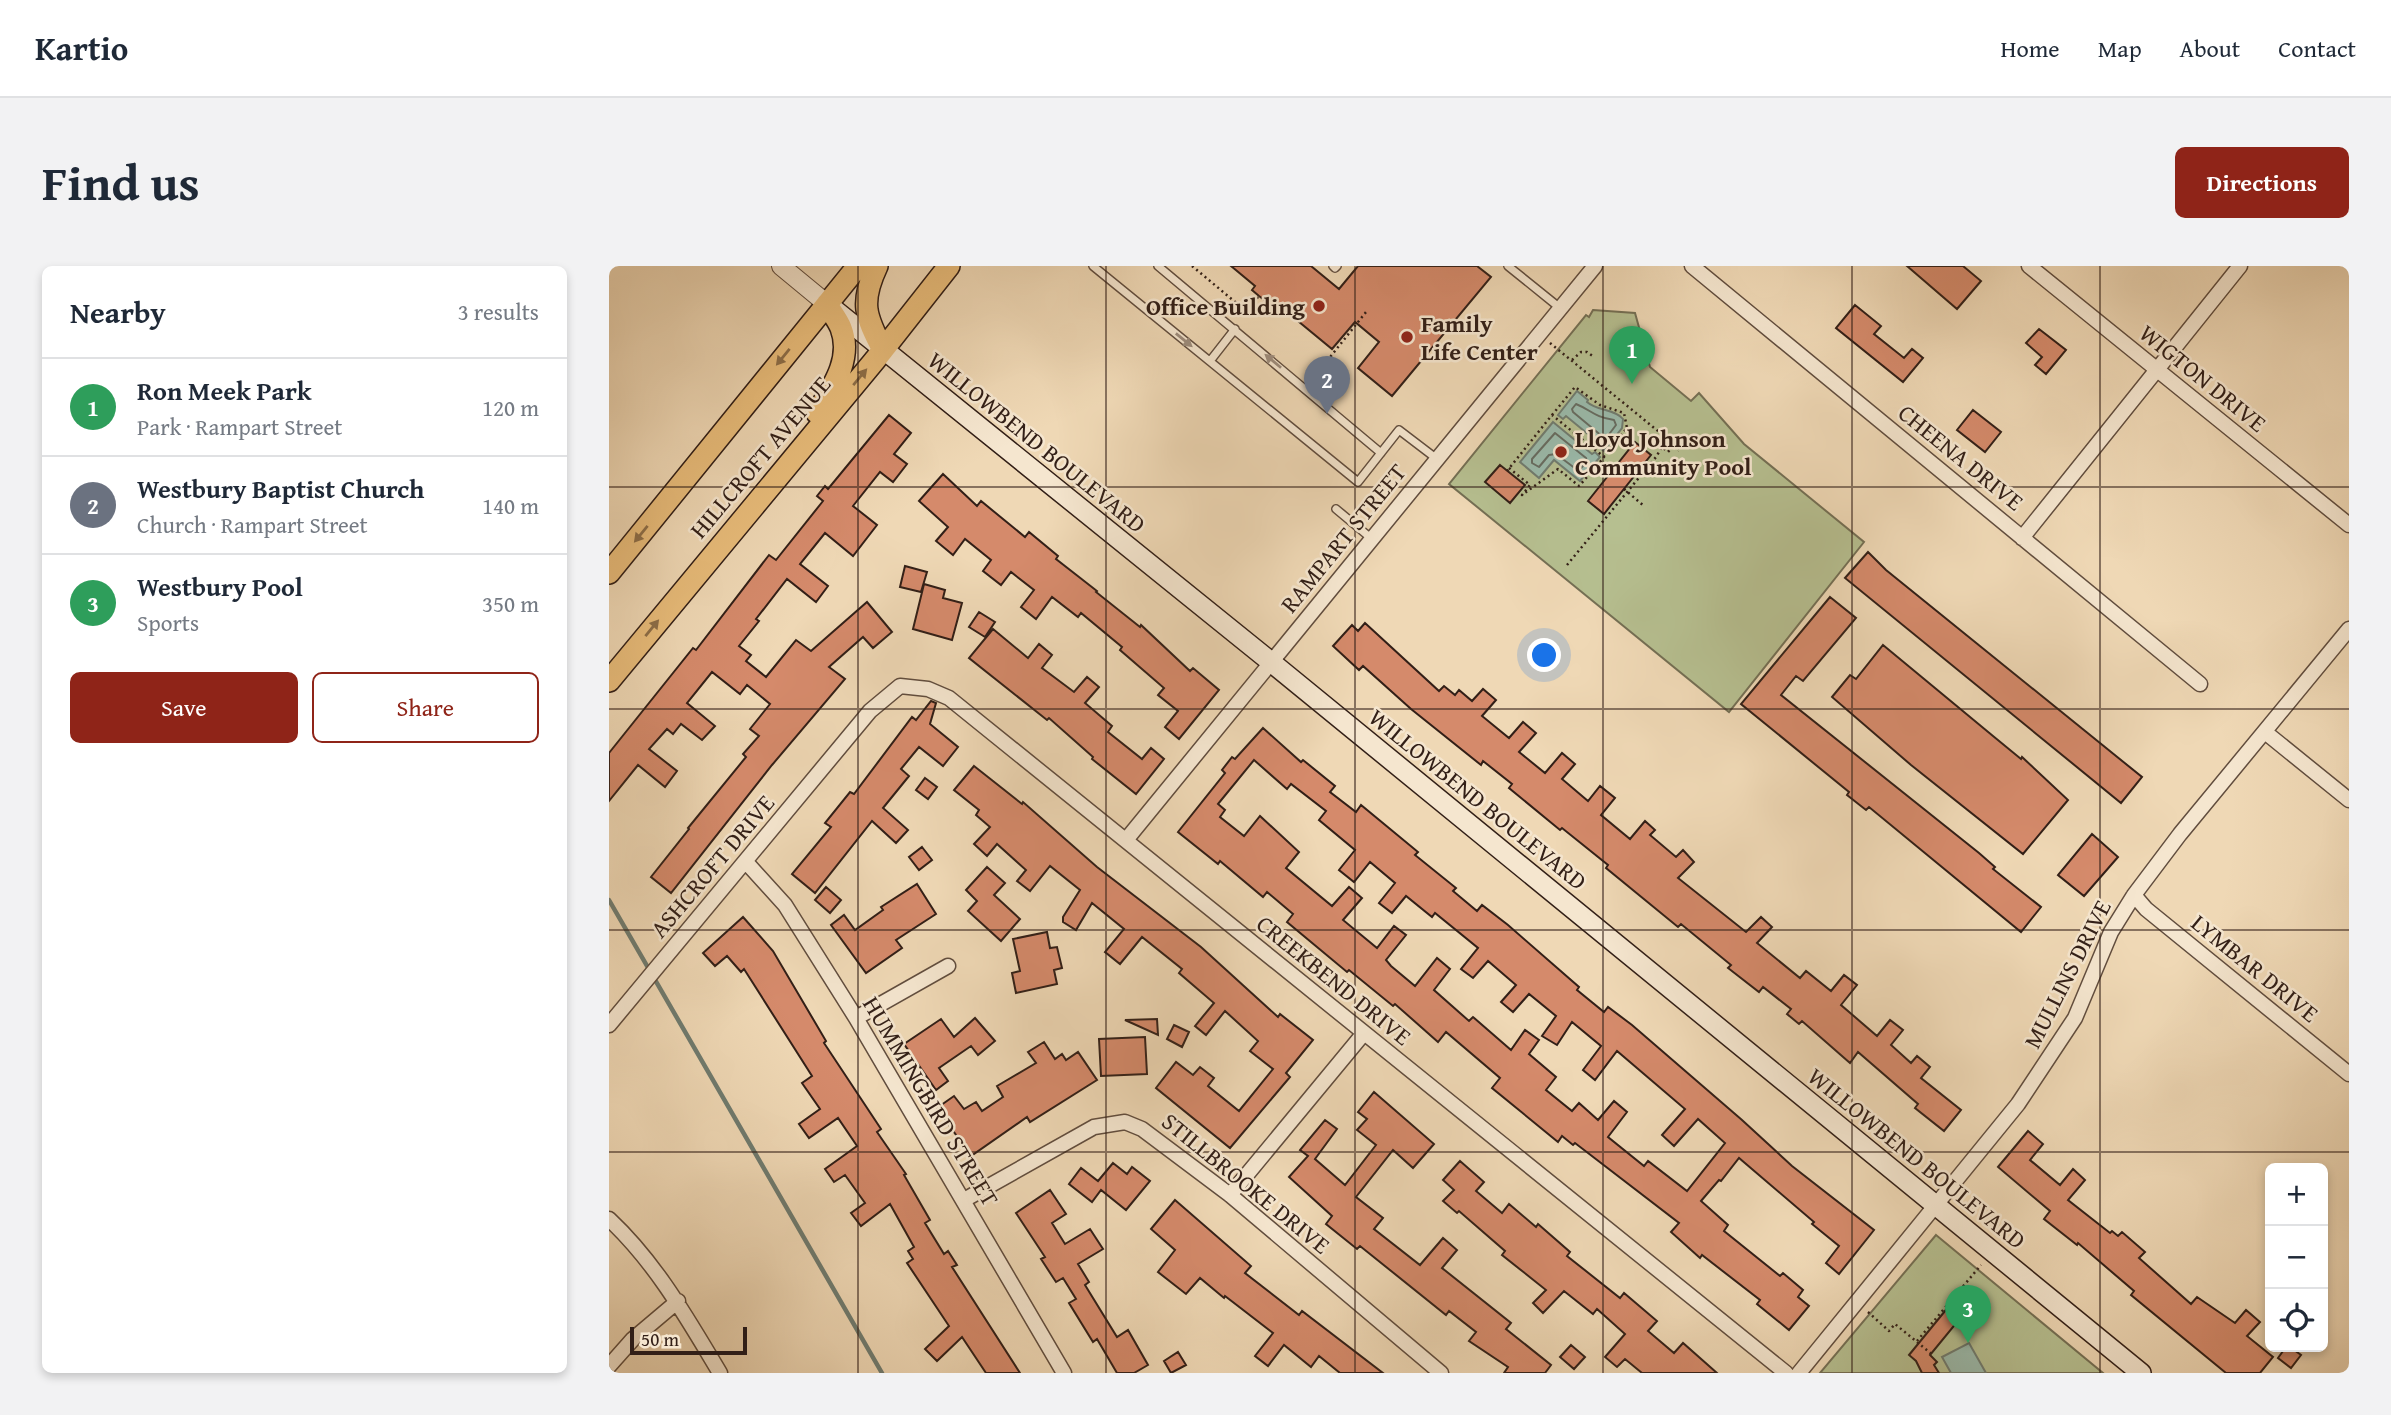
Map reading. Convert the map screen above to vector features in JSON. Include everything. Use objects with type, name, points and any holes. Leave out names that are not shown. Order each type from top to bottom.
[{"type":"main road","name":"HILLCROFT AVENUE","points":[[609,573],[857,266]]},
{"type":"main road","points":[[877,266],[870,282],[866,307],[870,324],[883,349]]},
{"type":"main road","name":"HILLCROFT AVENUE","points":[[609,681],[949,266]]},
{"type":"main road","name":"WILLOWBEND BOULEVARD","points":[[827,304],[1271,662],[2141,1373]]},
{"type":"main road","points":[[786,466],[841,368],[844,342],[841,327],[827,304]]},
{"type":"street","name":"WILLOWBEND BOULEVARD","points":[[781,266],[827,304]]},
{"type":"street","name":"RAMPART STREET","points":[[1126,840],[1595,266]]},
{"type":"street","name":"CHEENA DRIVE","points":[[1692,266],[2200,684]]},
{"type":"street","name":"WIGTON DRIVE","points":[[2029,266],[2349,525]]},
{"type":"street","points":[[2022,538],[2240,266]]},
{"type":"street","name":"MULLINS DRIVE","points":[[1800,1373],[2018,1104],[2075,1018],[2111,932],[2134,895],[2349,629]]},
{"type":"street","name":"CREEKBEND DRIVE","points":[[850,735],[870,711],[900,685],[928,689],[949,698],[1786,1373]]},
{"type":"street","points":[[2265,732],[2349,800]]},
{"type":"street","name":"ASHCROFT DRIVE","points":[[609,1025],[850,735]]},
{"type":"street","name":"HUMMINGBIRD STREET","points":[[746,862],[785,905],[856,1018],[1064,1373]]},
{"type":"street","name":"LYMBAR DRIVE","points":[[2134,895],[2146,909],[2349,1074]]},
{"type":"street","points":[[856,1018],[948,966]]},
{"type":"street","points":[[1230,1195],[1364,1033]]},
{"type":"street","name":"STILLBROOKE DRIVE","points":[[964,1200],[1094,1127],[1125,1122],[1142,1129],[1230,1195],[1441,1373]]},
{"type":"street","points":[[609,1219],[635,1243],[678,1301],[720,1373]]},
{"type":"street","points":[[609,1366],[633,1339],[678,1301]]},
{"type":"lane","points":[[1093,266],[1358,482],[1399,430],[1437,459]]},
{"type":"lane","points":[[1158,266],[1381,453]]},
{"type":"lane","points":[[1508,266],[1560,308]]},
{"type":"lane","points":[[1210,361],[1235,329]]},
{"type":"lane","points":[[1336,509],[1372,539]]},
{"type":"path","points":[[1192,266],[1246,311],[1249,317]]},
{"type":"path","points":[[1246,311],[1259,296]]},
{"type":"path","points":[[1327,360],[1366,312]]},
{"type":"path","points":[[1539,334],[1680,449],[1678,451]]},
{"type":"path","points":[[1572,360],[1581,352],[1587,352],[1594,357]]},
{"type":"path","points":[[1576,387],[1600,405],[1623,413],[1627,428],[1579,486],[1558,469],[1520,494],[1530,485],[1508,469],[1552,415],[1576,387]]},
{"type":"path","points":[[1552,415],[1604,457]]},
{"type":"path","points":[[1567,565],[1662,447],[1668,452],[1674,444]]},
{"type":"path","points":[[1596,467],[1608,476]]},
{"type":"path","points":[[1626,491],[1644,506]]},
{"type":"path","points":[[1917,1342],[1981,1265]]},
{"type":"path","points":[[1868,1312],[1889,1331],[1895,1324],[1934,1356]]},
{"type":"green space","points":[[1593,310],[1635,313],[1650,367],[1691,401],[1699,393],[1744,444],[1864,542],[1729,712],[1449,484],[1586,315],[1589,317]]},
{"type":"green space","points":[[1936,1235],[2103,1373],[1820,1373]]},
{"type":"water","points":[[1577,391],[1591,405],[1615,413],[1623,419],[1622,428],[1604,451],[1598,447],[1600,444],[1566,416],[1563,419],[1558,415]]},
{"type":"water","points":[[1553,422],[1592,454],[1595,452],[1600,457],[1580,481],[1554,460],[1539,478],[1520,462]]},
{"type":"water","points":[[1969,1343],[1986,1373],[1951,1373],[1942,1357]]},
{"type":"building","points":[[1231,266],[1311,266],[1339,289],[1358,266],[1477,266],[1491,277],[1392,396],[1358,368],[1379,342],[1355,322],[1332,349],[1270,298],[1267,302],[1259,296],[1252,290],[1255,286]]},
{"type":"building","points":[[1907,266],[1963,266],[1981,281],[1957,309]]},
{"type":"building","points":[[1855,305],[1881,326],[1874,334],[1904,358],[1912,349],[1923,358],[1903,382],[1836,328]]},
{"type":"building","points":[[2039,329],[2066,350],[2046,374],[2035,365],[2042,357],[2026,343]]},
{"type":"building","points":[[1973,410],[2001,432],[1985,452],[1957,430]]},
{"type":"building","points":[[889,415],[911,433],[894,454],[907,464],[893,482],[880,472],[853,506],[877,525],[853,556],[825,533],[800,564],[828,586],[816,602],[787,579],[739,646],[751,655],[746,661],[766,677],[796,640],[811,651],[867,602],[892,632],[873,648],[863,637],[829,667],[845,679],[772,765],[671,893],[651,877],[746,757],[743,754],[759,736],[750,729],[770,704],[747,685],[740,694],[712,672],[687,703],[715,726],[702,740],[681,724],[673,734],[667,729],[649,749],[677,771],[665,787],[638,765],[609,801],[609,753],[693,648],[696,650],[769,555],[776,560],[823,501],[817,496],[825,486],[828,489]]},
{"type":"building","points":[[1635,442],[1651,455],[1604,514],[1588,501]]},
{"type":"building","points":[[1500,465],[1525,485],[1510,503],[1485,482]]},
{"type":"building","points":[[943,474],[977,506],[981,501],[1025,537],[1029,532],[1058,556],[1056,559],[1140,627],[1141,625],[1190,671],[1193,668],[1219,690],[1179,739],[1165,727],[1178,711],[1158,695],[1164,688],[1120,650],[1122,647],[1081,613],[1078,617],[1052,597],[1036,619],[1021,607],[1034,590],[1011,572],[1001,585],[983,571],[991,560],[965,539],[953,555],[936,541],[948,527],[919,501]]},
{"type":"building","points":[[1868,552],[1886,570],[2142,777],[2121,803],[1845,578]]},
{"type":"building","points":[[905,566],[927,572],[921,592],[900,587]]},
{"type":"building","points":[[924,584],[945,590],[943,598],[962,603],[952,640],[913,629]]},
{"type":"building","points":[[1830,597],[1856,618],[1803,681],[1796,676],[1781,695],[1979,853],[1995,867],[1993,869],[2041,907],[2021,932],[1869,807],[1866,810],[1847,795],[1849,792],[1741,704]]},
{"type":"building","points":[[979,612],[995,622],[985,637],[969,627]]},
{"type":"building","points":[[1365,623],[1439,691],[1444,686],[1455,695],[1459,690],[1472,701],[1483,689],[1496,700],[1482,716],[1509,738],[1523,722],[1536,733],[1519,752],[1545,773],[1562,753],[1575,764],[1562,779],[1588,801],[1600,786],[1615,798],[1601,815],[1630,839],[1645,821],[1655,830],[1650,835],[1676,857],[1683,850],[1694,862],[1678,878],[1746,932],[1761,917],[1772,927],[1757,943],[1800,978],[1806,971],[1831,991],[1844,975],[1857,985],[1841,1005],[1877,1036],[1890,1020],[1903,1030],[1891,1045],[1911,1063],[1917,1056],[1930,1067],[1921,1078],[1961,1110],[1944,1131],[1915,1108],[1918,1104],[1858,1052],[1850,1063],[1802,1021],[1799,1024],[1787,1014],[1791,1009],[1763,987],[1759,992],[1728,968],[1731,965],[1681,924],[1678,927],[1606,868],[1608,865],[1509,788],[1512,784],[1483,761],[1481,765],[1363,666],[1359,670],[1333,646],[1352,625],[1358,631]]},
{"type":"building","points":[[993,629],[1028,658],[1039,644],[1052,655],[1042,668],[1074,692],[1087,677],[1099,687],[1085,703],[1112,726],[1108,732],[1142,759],[1151,748],[1164,759],[1136,794],[1092,759],[1093,757],[1049,718],[1047,720],[969,658]]},
{"type":"building","points":[[1883,645],[2021,759],[2022,757],[2068,800],[2023,854],[1911,765],[1832,697],[1850,675],[1856,679]]},
{"type":"building","points":[[931,701],[936,703],[930,724],[958,747],[943,766],[919,747],[901,769],[909,776],[883,808],[908,830],[896,843],[872,821],[815,893],[792,874],[831,827],[825,823],[850,792],[854,794],[912,717],[916,720]]},
{"type":"building","points":[[1263,728],[1301,762],[1303,760],[1335,786],[1330,792],[1356,812],[1361,805],[1418,852],[1415,855],[1456,888],[1453,891],[1477,911],[1482,905],[1508,925],[1579,987],[1577,990],[1604,1012],[1608,1007],[1632,1025],[1792,1166],[1874,1230],[1839,1274],[1826,1263],[1839,1246],[1739,1158],[1701,1201],[1728,1225],[1724,1231],[1780,1276],[1783,1273],[1803,1290],[1798,1297],[1809,1306],[1789,1330],[1757,1304],[1760,1300],[1702,1255],[1700,1258],[1671,1232],[1679,1223],[1575,1143],[1573,1145],[1562,1136],[1558,1142],[1492,1088],[1500,1078],[1446,1032],[1438,1042],[1395,1004],[1393,1006],[1349,970],[1347,972],[1287,922],[1293,914],[1267,892],[1263,897],[1220,861],[1218,864],[1178,832],[1225,773],[1222,770],[1232,757],[1235,759]],"holes":[[[1254,760],[1287,789],[1291,784],[1326,811],[1319,820],[1355,850],[1339,870],[1354,882],[1370,862],[1395,883],[1379,903],[1392,913],[1406,896],[1432,917],[1435,913],[1478,948],[1461,969],[1473,978],[1488,961],[1516,985],[1501,1002],[1513,1012],[1529,994],[1556,1016],[1542,1036],[1557,1045],[1572,1022],[1601,1046],[1583,1070],[1595,1080],[1617,1051],[1685,1109],[1662,1135],[1674,1146],[1698,1119],[1725,1143],[1687,1191],[1648,1161],[1644,1166],[1608,1137],[1627,1112],[1614,1101],[1598,1120],[1579,1103],[1572,1111],[1546,1090],[1556,1077],[1529,1054],[1539,1040],[1525,1030],[1511,1050],[1473,1017],[1469,1021],[1434,990],[1450,969],[1437,958],[1415,986],[1391,966],[1386,960],[1406,935],[1394,926],[1377,948],[1343,920],[1362,898],[1349,887],[1332,906],[1286,868],[1299,852],[1260,816],[1244,836],[1220,817],[1225,810],[1218,804]]]},
{"type":"building","points":[[974,766],[1022,804],[1023,802],[1097,867],[1201,947],[1278,1017],[1280,1014],[1313,1040],[1286,1073],[1290,1077],[1230,1148],[1156,1088],[1176,1062],[1193,1075],[1200,1067],[1214,1078],[1208,1086],[1239,1111],[1273,1069],[1250,1051],[1258,1041],[1225,1011],[1206,1035],[1195,1026],[1214,1003],[1179,973],[1182,969],[1142,937],[1120,964],[1105,952],[1124,929],[1092,903],[1076,930],[1063,922],[1063,917],[1080,890],[1050,866],[1030,891],[1017,881],[1026,870],[997,844],[987,856],[974,844],[990,827],[976,815],[979,810],[954,790]]},
{"type":"building","points":[[925,778],[937,787],[928,799],[916,790]]},
{"type":"building","points":[[2092,834],[2118,857],[2084,896],[2058,875]]},
{"type":"building","points":[[922,847],[932,860],[919,870],[909,857]]},
{"type":"building","points":[[987,867],[1005,883],[994,895],[1020,919],[1001,941],[968,911],[977,901],[966,890]]},
{"type":"building","points":[[917,884],[936,914],[896,940],[902,948],[866,973],[831,925],[844,915],[855,930],[883,910],[881,907]]},
{"type":"building","points":[[826,887],[841,900],[830,913],[815,900]]},
{"type":"building","points":[[743,917],[773,951],[826,1041],[824,1043],[881,1129],[877,1132],[906,1174],[904,1175],[930,1220],[925,1223],[944,1254],[948,1251],[957,1265],[952,1267],[1020,1373],[986,1373],[962,1337],[937,1361],[925,1349],[949,1326],[907,1263],[913,1259],[908,1251],[914,1247],[890,1204],[861,1226],[851,1213],[865,1203],[845,1175],[834,1182],[825,1169],[857,1146],[838,1118],[809,1138],[799,1124],[820,1109],[802,1083],[812,1076],[744,969],[741,972],[727,956],[715,966],[703,953]]},
{"type":"building","points":[[1047,932],[1050,948],[1057,947],[1062,968],[1054,970],[1057,984],[1016,993],[1012,973],[1020,971],[1013,939]]},
{"type":"building","points":[[975,1018],[995,1041],[978,1055],[971,1046],[939,1068],[948,1081],[936,1090],[904,1044],[941,1019],[954,1037]]},
{"type":"building","points":[[1157,1019],[1158,1035],[1125,1020]]},
{"type":"building","points":[[1174,1025],[1189,1032],[1182,1047],[1167,1039]]},
{"type":"building","points":[[1145,1037],[1147,1074],[1101,1076],[1099,1039]]},
{"type":"building","points":[[1044,1042],[1055,1059],[1062,1054],[1066,1060],[1078,1052],[1097,1080],[1030,1122],[1027,1117],[971,1156],[937,1108],[954,1096],[964,1109],[976,1102],[982,1111],[1003,1097],[997,1086],[1036,1063],[1028,1052]]},
{"type":"building","points":[[1374,1092],[1434,1144],[1413,1168],[1393,1150],[1356,1197],[1383,1218],[1374,1229],[1420,1265],[1443,1238],[1457,1250],[1442,1268],[1511,1323],[1506,1329],[1551,1365],[1545,1373],[1504,1373],[1508,1367],[1469,1341],[1476,1332],[1449,1311],[1446,1315],[1360,1246],[1357,1249],[1326,1224],[1332,1216],[1289,1177],[1308,1156],[1300,1150],[1325,1120],[1337,1129],[1315,1159],[1345,1185],[1376,1145],[1357,1130],[1367,1119],[1358,1112]]},
{"type":"building","points":[[2028,1131],[2043,1144],[2030,1160],[2060,1185],[2073,1169],[2085,1180],[2068,1200],[2110,1233],[2112,1231],[2118,1236],[2122,1232],[2145,1252],[2139,1258],[2191,1304],[2197,1297],[2235,1323],[2246,1310],[2260,1322],[2247,1336],[2273,1357],[2260,1373],[2226,1373],[2131,1295],[2134,1291],[2078,1243],[2077,1245],[2044,1219],[2050,1211],[1998,1167]]},
{"type":"building","points":[[1460,1161],[1484,1182],[1476,1191],[1502,1213],[1509,1204],[1536,1227],[1538,1224],[1570,1252],[1567,1256],[1620,1298],[1624,1293],[1657,1321],[1648,1331],[1674,1353],[1683,1343],[1717,1373],[1642,1373],[1625,1359],[1617,1367],[1605,1357],[1625,1334],[1597,1309],[1593,1314],[1564,1291],[1543,1313],[1533,1303],[1546,1290],[1502,1255],[1505,1251],[1459,1211],[1457,1213],[1443,1201],[1454,1190],[1443,1180]]},
{"type":"building","points":[[1113,1163],[1127,1174],[1132,1167],[1150,1181],[1126,1210],[1101,1190],[1092,1202],[1069,1184],[1081,1168],[1098,1181]]},
{"type":"building","points":[[1050,1190],[1066,1214],[1052,1223],[1065,1244],[1090,1229],[1103,1249],[1078,1264],[1089,1282],[1085,1285],[1117,1337],[1128,1330],[1148,1365],[1134,1373],[1117,1373],[1097,1339],[1093,1342],[1069,1303],[1076,1299],[1063,1278],[1056,1282],[1041,1259],[1045,1257],[1016,1213]]},
{"type":"building","points":[[1175,1200],[1251,1266],[1245,1273],[1299,1315],[1302,1311],[1383,1373],[1340,1373],[1319,1356],[1311,1367],[1284,1345],[1268,1366],[1255,1356],[1273,1333],[1200,1278],[1186,1294],[1158,1272],[1175,1250],[1151,1229]]},
{"type":"building","points":[[1954,1300],[1967,1310],[1930,1355],[1937,1362],[1934,1365],[1939,1373],[1922,1373],[1916,1361],[1909,1355]]},
{"type":"building","points":[[1571,1345],[1585,1357],[1574,1369],[1560,1357]]},
{"type":"building","points":[[1178,1352],[1186,1365],[1171,1373],[1164,1361]]},
{"type":"building","points":[[2282,1352],[2297,1352],[2301,1355],[2291,1368],[2278,1358]]},
{"type":"waterway","points":[[609,900],[882,1373]]},
{"type":"place","name":"Office Building","points":[[1319,306]]},
{"type":"place","name":"Family Life Center","points":[[1407,337]]},
{"type":"place","name":"Ron Meek Park","points":[[1632,384]]},
{"type":"place","name":"Westbury Baptist Church","points":[[1327,414]]},
{"type":"place","name":"Lloyd Johnson Community Pool","points":[[1561,452]]},
{"type":"place","name":"Westbury Pool","points":[[1968,1343]]}]
